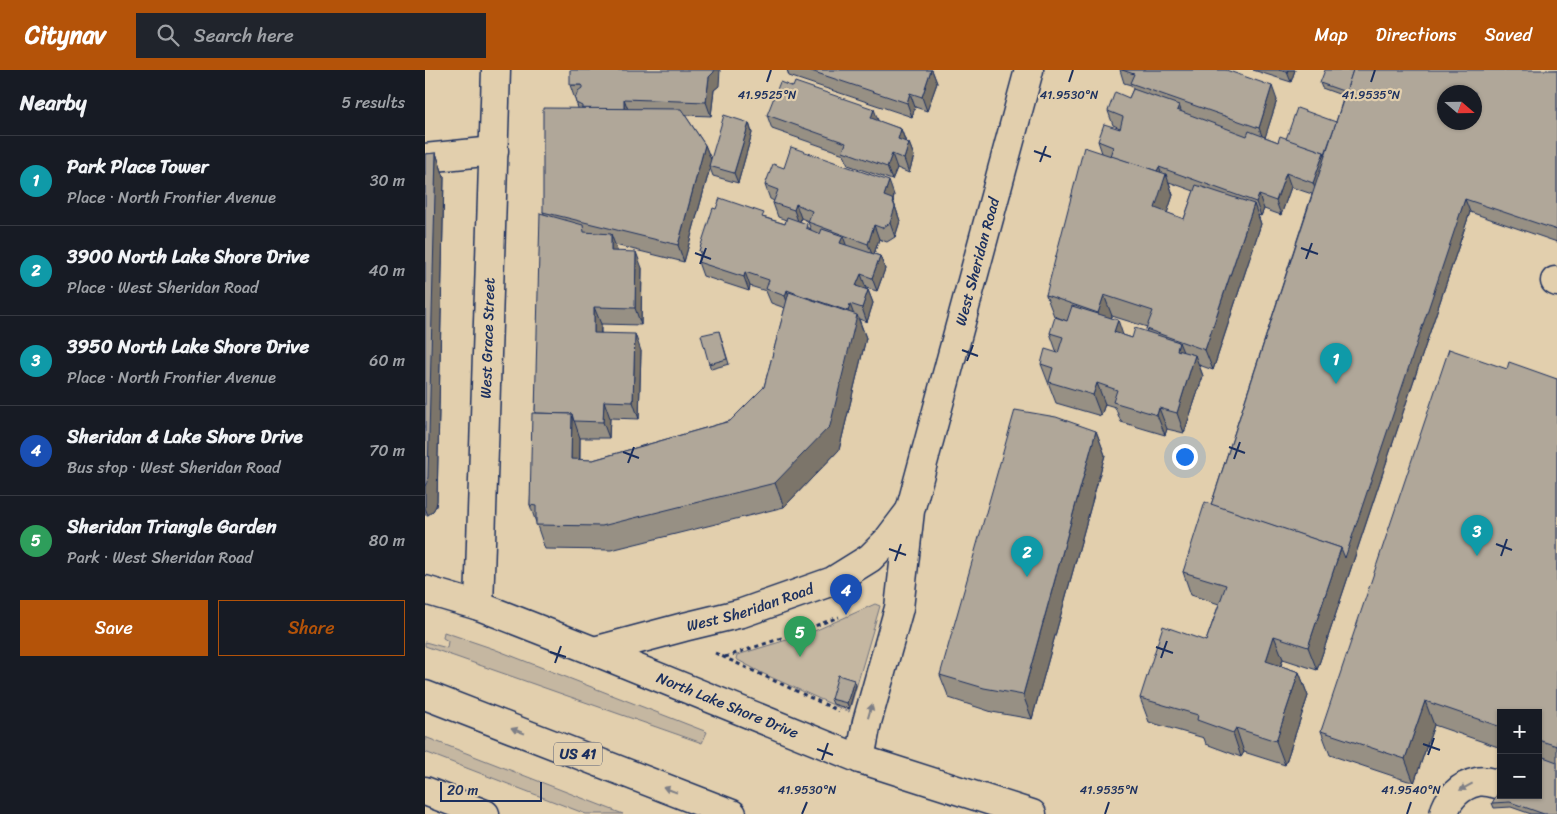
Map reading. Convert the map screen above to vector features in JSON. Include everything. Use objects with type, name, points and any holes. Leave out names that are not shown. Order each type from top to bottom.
[{"type":"main road","name":"West Grace Street","points":[[479,606],[497,70]]},
{"type":"main road","name":"West Sheridan Road","points":[[860,759],[867,722],[899,608],[910,511],[1029,70]]},
{"type":"main road","points":[[425,158],[494,150]]},
{"type":"main road","name":"West Sheridan Road","points":[[594,651],[742,613],[833,581],[870,558],[887,541],[910,511]]},
{"type":"main road","name":"North Lake Shore Drive","points":[[425,590],[479,606],[860,759],[1032,814]]},
{"type":"main road","name":"US 41","points":[[425,694],[732,814]]},
{"type":"main road","points":[[1443,814],[1445,807],[1456,793],[1467,785],[1478,781],[1497,784]]},
{"type":"main road","points":[[425,791],[485,814]]},
{"type":"path","points":[[725,657],[839,617]]},
{"type":"path","points":[[715,653],[847,714]]},
{"type":"shaded area","points":[[875,604],[880,606],[849,712],[764,674],[736,659],[737,655],[810,633]]},
{"type":"shaded area","points":[[444,632],[494,649],[707,732],[702,743],[425,646],[425,642],[447,648],[448,641],[443,638]]},
{"type":"shaded area","points":[[425,737],[623,814],[586,814],[425,752]]},
{"type":"building","points":[[570,70],[714,70],[714,72],[709,77],[706,102],[624,99],[624,109],[582,109],[582,106],[576,103],[575,99],[582,85],[570,85]]},
{"type":"building","points":[[808,70],[931,70],[922,97],[910,93],[907,103]]},
{"type":"building","points":[[1122,70],[1226,70],[1272,86],[1259,128],[1130,83],[1134,74]]},
{"type":"building","points":[[1325,70],[1353,70],[1346,92],[1320,83]]},
{"type":"building","points":[[1353,70],[1557,70],[1557,230],[1465,199],[1345,558],[1341,548],[1211,505]]},
{"type":"building","points":[[780,82],[793,87],[795,82],[874,109],[871,118],[901,129],[898,139],[909,143],[904,159],[892,154],[887,167],[843,151],[846,143],[767,115]]},
{"type":"building","points":[[1133,89],[1179,105],[1177,110],[1247,136],[1249,131],[1278,142],[1280,136],[1324,152],[1313,183],[1286,173],[1276,201],[1259,195],[1256,202],[1159,167],[1157,171],[1110,156],[1113,147],[1098,141],[1104,124],[1120,129],[1123,117],[1108,111],[1115,92],[1129,98]]},
{"type":"building","points":[[543,108],[681,109],[705,145],[678,245],[543,212]]},
{"type":"building","points":[[1297,108],[1336,122],[1325,154],[1324,152],[1286,139]]},
{"type":"building","points":[[724,115],[749,123],[734,173],[709,166]]},
{"type":"building","points":[[791,147],[889,181],[884,196],[892,199],[895,207],[890,223],[882,228],[874,225],[868,244],[808,222],[812,211],[796,204],[794,210],[773,203],[778,190],[765,185],[773,164],[784,168]]},
{"type":"building","points":[[1084,147],[1166,174],[1155,208],[1184,219],[1196,185],[1254,204],[1205,350],[1146,329],[1153,311],[1104,295],[1098,313],[1046,295]]},
{"type":"building","points":[[436,153],[428,477],[425,486],[425,154]]},
{"type":"building","points":[[720,198],[764,213],[762,217],[785,224],[787,217],[807,224],[806,228],[820,234],[822,229],[843,236],[840,243],[880,256],[872,278],[861,274],[856,286],[868,290],[862,308],[850,304],[848,311],[787,290],[785,296],[766,289],[769,280],[745,272],[744,277],[698,262],[702,252],[699,251],[713,208],[716,209]]},
{"type":"building","points":[[540,213],[583,225],[584,232],[611,234],[611,251],[636,252],[635,308],[594,307],[594,333],[635,334],[633,402],[604,401],[603,422],[574,421],[572,414],[535,413]]},
{"type":"building","points":[[789,292],[857,315],[830,426],[775,483],[602,526],[536,525],[536,506],[530,505],[532,413],[572,414],[571,459],[593,460],[730,421],[764,387]]},
{"type":"building","points":[[1072,306],[1118,320],[1114,332],[1132,338],[1135,328],[1179,342],[1177,350],[1195,355],[1177,413],[1159,408],[1157,415],[1113,402],[1117,390],[1097,383],[1093,395],[1049,382],[1053,368],[1041,364],[1045,349],[1058,353],[1063,337],[1050,333],[1055,317],[1067,321]]},
{"type":"building","points":[[719,331],[727,359],[709,364],[701,335]]},
{"type":"building","points":[[1449,349],[1507,369],[1509,362],[1557,379],[1557,746],[1542,741],[1542,709],[1497,709],[1497,726],[1425,701],[1405,759],[1321,731]]},
{"type":"building","points":[[1015,410],[1056,417],[1096,431],[1023,695],[984,688],[940,675]]},
{"type":"building","points":[[1205,502],[1341,548],[1308,647],[1274,636],[1266,661],[1299,672],[1276,741],[1236,728],[1233,733],[1197,720],[1198,715],[1140,698],[1163,626],[1206,641],[1226,585],[1183,572]]},
{"type":"building","points":[[838,675],[854,680],[847,703],[831,699]]},
{"type":"building","points":[[1542,756],[1557,762],[1557,814],[1544,814],[1510,802],[1492,803],[1497,795],[1497,799],[1542,799]]},
{"type":"place","name":"Park Place Tower","points":[[1336,384]]},
{"type":"place","name":"3950 North Lake Shore Drive","points":[[1477,556]]},
{"type":"place","name":"3900 North Lake Shore Drive","points":[[1027,577]]},
{"type":"place","name":"Sheridan & Lake Shore Drive","points":[[846,615]]},
{"type":"place","name":"Sheridan Triangle Garden","points":[[800,657]]}]
